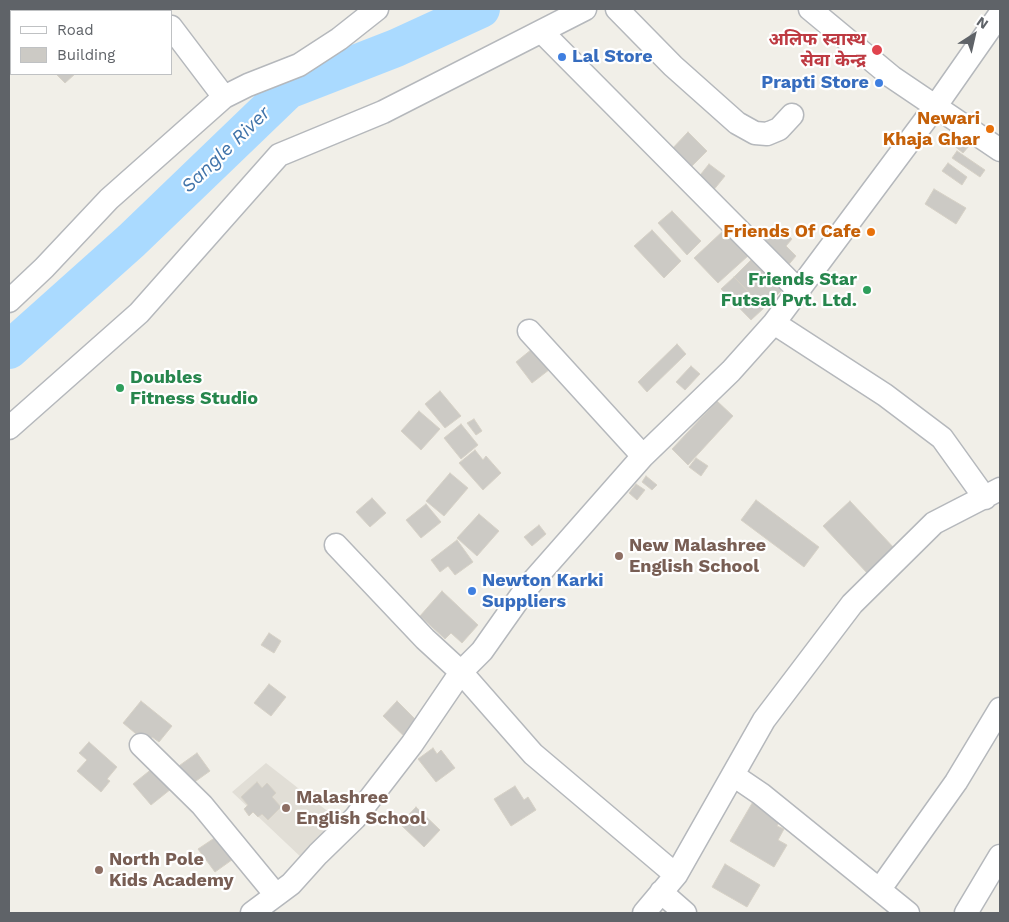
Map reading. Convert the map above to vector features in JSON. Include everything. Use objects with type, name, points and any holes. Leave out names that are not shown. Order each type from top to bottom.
[{"type":"street","points":[[9,301],[44,268],[109,199],[224,96],[248,84],[300,65],[339,39],[377,9]]},
{"type":"street","points":[[9,428],[139,313],[278,155],[383,112],[585,9]]},
{"type":"street","points":[[617,9],[673,66],[738,123],[756,133],[767,134],[779,128],[792,115]]},
{"type":"street","points":[[810,9],[892,77],[1000,150]]},
{"type":"street","points":[[252,913],[290,884],[354,818],[412,744],[461,672],[482,651],[525,590],[643,456],[731,371],[774,323],[935,106],[1000,14]]},
{"type":"street","points":[[172,28],[224,96]]},
{"type":"street","points":[[542,32],[799,291]]},
{"type":"street","points":[[644,913],[676,875],[764,720],[852,604],[934,523],[993,493],[942,438],[885,395],[774,323]]},
{"type":"street","points":[[529,331],[643,456]]},
{"type":"street","points":[[336,545],[425,639],[461,672],[533,754],[676,875]]},
{"type":"street","points":[[880,889],[956,782],[1000,709]]},
{"type":"street","points":[[141,745],[202,806],[276,895]]},
{"type":"street","points":[[733,774],[761,794],[908,913]]},
{"type":"street","points":[[966,913],[1000,856]]},
{"type":"street","points":[[661,892],[685,913]]},
{"type":"shaded area","name":"Malashree English School","points":[[266,763],[344,824],[304,860],[232,792]]},
{"type":"building","points":[[57,75],[74,75],[65,83]]},
{"type":"building","points":[[953,131],[969,146],[963,153],[946,139]]},
{"type":"building","points":[[688,132],[707,151],[689,169],[670,151]]},
{"type":"building","points":[[957,151],[985,170],[980,177],[952,158]]},
{"type":"building","points":[[948,163],[967,177],[962,185],[942,171]]},
{"type":"building","points":[[709,164],[725,176],[712,192],[697,179]]},
{"type":"building","points":[[934,189],[966,208],[956,224],[925,204]]},
{"type":"building","points":[[672,211],[701,241],[687,255],[658,223]]},
{"type":"building","points":[[778,226],[792,239],[786,246],[796,256],[785,269],[759,246]]},
{"type":"building","points":[[652,230],[681,261],[664,278],[634,246]]},
{"type":"building","points":[[724,230],[748,256],[718,283],[694,258]]},
{"type":"building","points":[[756,255],[786,286],[764,308],[734,277]]},
{"type":"building","points":[[734,277],[764,308],[751,320],[721,289]]},
{"type":"building","points":[[677,344],[686,354],[647,392],[638,382]]},
{"type":"building","points":[[537,345],[554,366],[532,383],[516,362]]},
{"type":"building","points":[[691,366],[700,374],[685,390],[676,382]]},
{"type":"building","points":[[440,391],[461,416],[445,428],[425,404]]},
{"type":"building","points":[[717,401],[733,416],[688,465],[672,449]]},
{"type":"building","points":[[419,411],[440,429],[421,450],[401,431]]},
{"type":"building","points":[[474,419],[482,431],[476,435],[467,423]]},
{"type":"building","points":[[461,424],[478,445],[461,459],[444,438]]},
{"type":"building","points":[[475,450],[483,460],[486,456],[501,473],[483,490],[459,463]]},
{"type":"building","points":[[696,458],[708,466],[701,476],[689,467]]},
{"type":"building","points":[[450,473],[468,488],[444,516],[426,501]]},
{"type":"building","points":[[646,476],[657,485],[652,490],[642,482]]},
{"type":"building","points":[[636,484],[645,490],[637,500],[629,493]]},
{"type":"building","points":[[372,498],[386,513],[370,527],[356,512]]},
{"type":"building","points":[[756,500],[819,547],[804,567],[741,520]]},
{"type":"building","points":[[850,501],[895,549],[868,574],[823,526]]},
{"type":"building","points":[[426,504],[441,522],[421,538],[406,520]]},
{"type":"building","points":[[479,514],[499,531],[477,556],[457,538]]},
{"type":"building","points":[[539,525],[546,534],[532,546],[524,537]]},
{"type":"building","points":[[457,540],[473,562],[455,575],[448,566],[440,572],[431,560]]},
{"type":"building","points":[[442,591],[478,625],[462,643],[451,633],[445,639],[420,616]]},
{"type":"building","points":[[269,633],[281,641],[274,653],[261,645]]},
{"type":"building","points":[[269,684],[286,697],[271,716],[254,703]]},
{"type":"building","points":[[141,701],[172,726],[159,742],[152,737],[147,743],[123,723]]},
{"type":"building","points":[[397,701],[422,726],[408,740],[383,716]]},
{"type":"building","points":[[89,742],[117,767],[107,779],[110,781],[101,792],[77,771],[87,760],[79,753]]},
{"type":"building","points":[[433,748],[437,754],[441,750],[455,768],[436,782],[418,759]]},
{"type":"building","points":[[197,753],[210,771],[189,786],[176,768]]},
{"type":"building","points":[[153,768],[171,789],[151,805],[133,784]]},
{"type":"building","points":[[257,782],[262,788],[267,783],[276,793],[272,797],[281,807],[268,820],[262,814],[258,817],[253,812],[249,816],[244,809],[248,805],[241,797]]},
{"type":"building","points":[[515,786],[524,800],[528,797],[536,810],[511,826],[494,799]]},
{"type":"building","points":[[754,800],[782,817],[777,826],[784,829],[778,840],[787,845],[774,867],[730,841]]},
{"type":"building","points":[[416,807],[440,830],[424,847],[400,824]]},
{"type":"building","points":[[219,835],[236,857],[215,872],[198,849]]},
{"type":"building","points":[[725,864],[760,885],[747,907],[712,887]]},
{"type":"waterway","name":"Sangle River","points":[[9,350],[131,241],[288,90],[396,48],[481,9]]},
{"type":"place","name":"अलिफ स्वास्थ सेवा केन्द्र","points":[[877,50]]},
{"type":"place","name":"Lal Store","points":[[562,57]]},
{"type":"place","name":"Prapti Store","points":[[879,83]]},
{"type":"place","name":"Newari Khaja Ghar","points":[[990,129]]},
{"type":"place","name":"Friends Of Cafe","points":[[871,232]]},
{"type":"place","name":"Friends Star Futsal Pvt. Ltd.","points":[[867,290]]},
{"type":"place","name":"Doubles Fitness Studio","points":[[120,388]]},
{"type":"place","name":"New Malashree English School","points":[[619,556]]},
{"type":"place","name":"Newton Karki Suppliers","points":[[472,591]]},
{"type":"place","name":"Malashree English School","points":[[286,808]]},
{"type":"place","name":"North Pole Kids Academy","points":[[99,870]]}]
